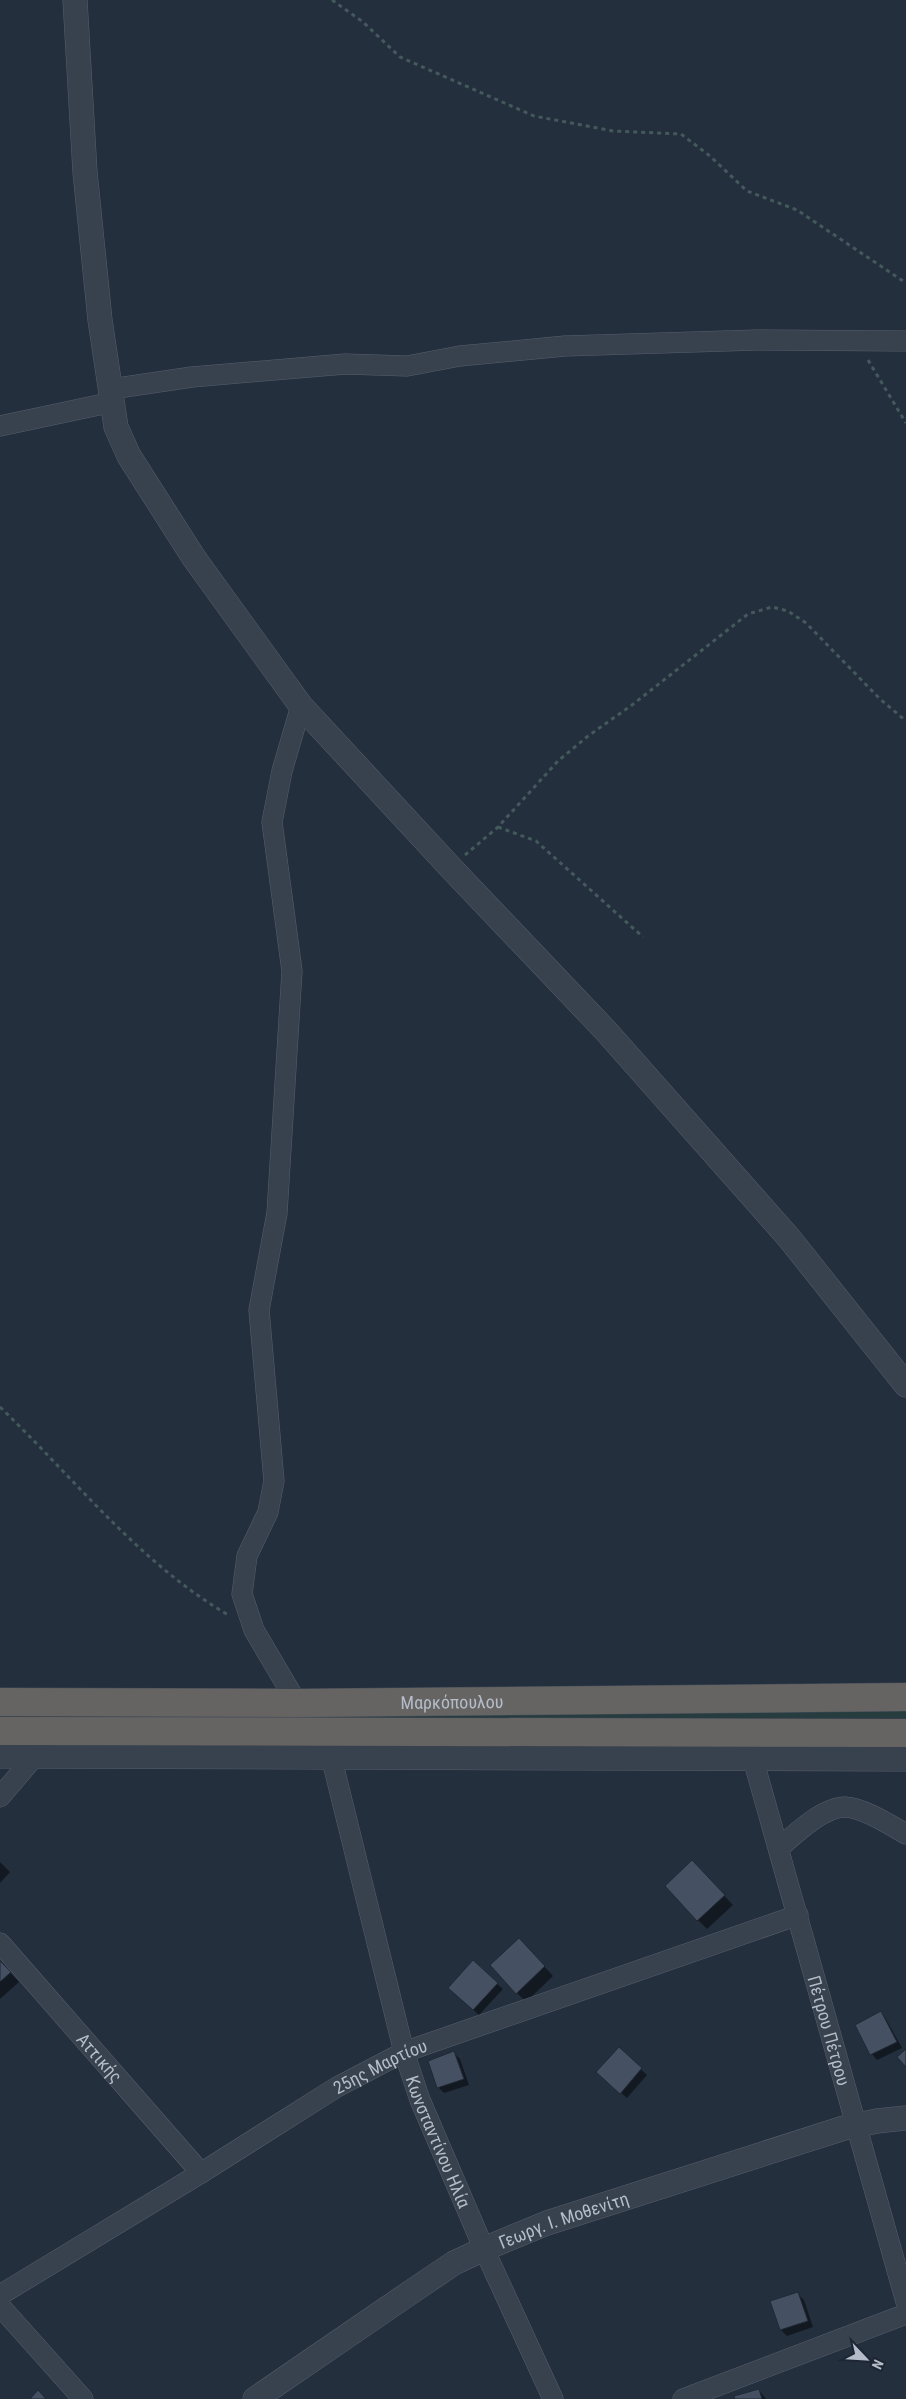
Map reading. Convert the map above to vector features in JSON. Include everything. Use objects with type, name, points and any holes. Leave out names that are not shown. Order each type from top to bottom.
[{"type":"highway","name":"Μαρκόπουλου","points":[[0,1702],[297,1703],[906,1696]]},
{"type":"highway","name":"Μαρκόπουλου","points":[[0,1731],[906,1733]]},
{"type":"street","points":[[76,0],[85,172],[100,320],[116,427],[129,456],[194,558],[301,706],[606,1031],[789,1238],[906,1385]]},
{"type":"street","points":[[0,426],[112,395],[192,376],[345,364],[407,366],[460,356],[565,346],[758,340],[906,341]]},
{"type":"street","points":[[297,1703],[254,1630],[242,1594],[247,1556],[268,1512],[274,1481],[259,1310],[277,1213],[292,971],[272,822],[282,771],[301,706]]},
{"type":"street","points":[[0,1756],[906,1759]]},
{"type":"street","points":[[0,1797],[34,1756]]},
{"type":"street","name":"Κωνσταντίνου Ηλία","points":[[331,1756],[404,2052],[420,2100],[484,2249],[554,2399]]},
{"type":"street","name":"Πέτρου Πέτρου","points":[[753,1759],[906,2302]]},
{"type":"street","points":[[779,1848],[812,1820],[834,1809],[846,1807],[874,1817],[906,1834]]},
{"type":"street","name":"25ης Μαρτίου","points":[[0,2295],[201,2173],[337,2087],[404,2052],[798,1915]]},
{"type":"street","name":"Αττικής","points":[[0,1943],[201,2173]]},
{"type":"street","name":"Γεωργ. Ι. Μοθενίτη","points":[[255,2399],[454,2263],[484,2249],[547,2223],[857,2124],[906,2118]]},
{"type":"street","points":[[0,2306],[84,2399]]},
{"type":"street","points":[[683,2399],[906,2314]]},
{"type":"path","points":[[332,0],[363,22],[400,56],[534,116],[613,131],[681,134],[710,156],[747,190],[798,210],[906,284]]},
{"type":"path","points":[[856,340],[884,383],[906,423]]},
{"type":"path","points":[[451,868],[498,827],[558,761],[588,736],[632,705],[748,614],[772,606],[788,611],[806,623],[880,698],[906,721]]},
{"type":"path","points":[[498,827],[517,832],[542,846],[643,937]]},
{"type":"path","points":[[0,1407],[111,1519],[168,1573],[210,1604],[254,1630]]},
{"type":"green space","points":[[906,1710],[906,1718],[0,1718],[0,1711]]},
{"type":"building","points":[[692,1860],[725,1895],[697,1921],[665,1886]]},
{"type":"building","points":[[519,1938],[545,1966],[516,1994],[490,1965]]},
{"type":"building","points":[[473,1960],[498,1983],[473,2010],[448,1988]]},
{"type":"building","points":[[0,1961],[11,1972],[0,1982]]},
{"type":"building","points":[[881,2011],[897,2042],[870,2055],[855,2025]]},
{"type":"building","points":[[619,2047],[642,2068],[620,2094],[596,2072]]},
{"type":"building","points":[[906,2049],[906,2067],[897,2057]]},
{"type":"building","points":[[454,2051],[464,2079],[437,2088],[428,2061]]},
{"type":"building","points":[[798,2292],[808,2321],[780,2330],[770,2301]]},
{"type":"building","points":[[759,2389],[762,2399],[735,2399],[734,2396]]},
{"type":"building","points":[[38,2390],[46,2399],[30,2399]]}]
